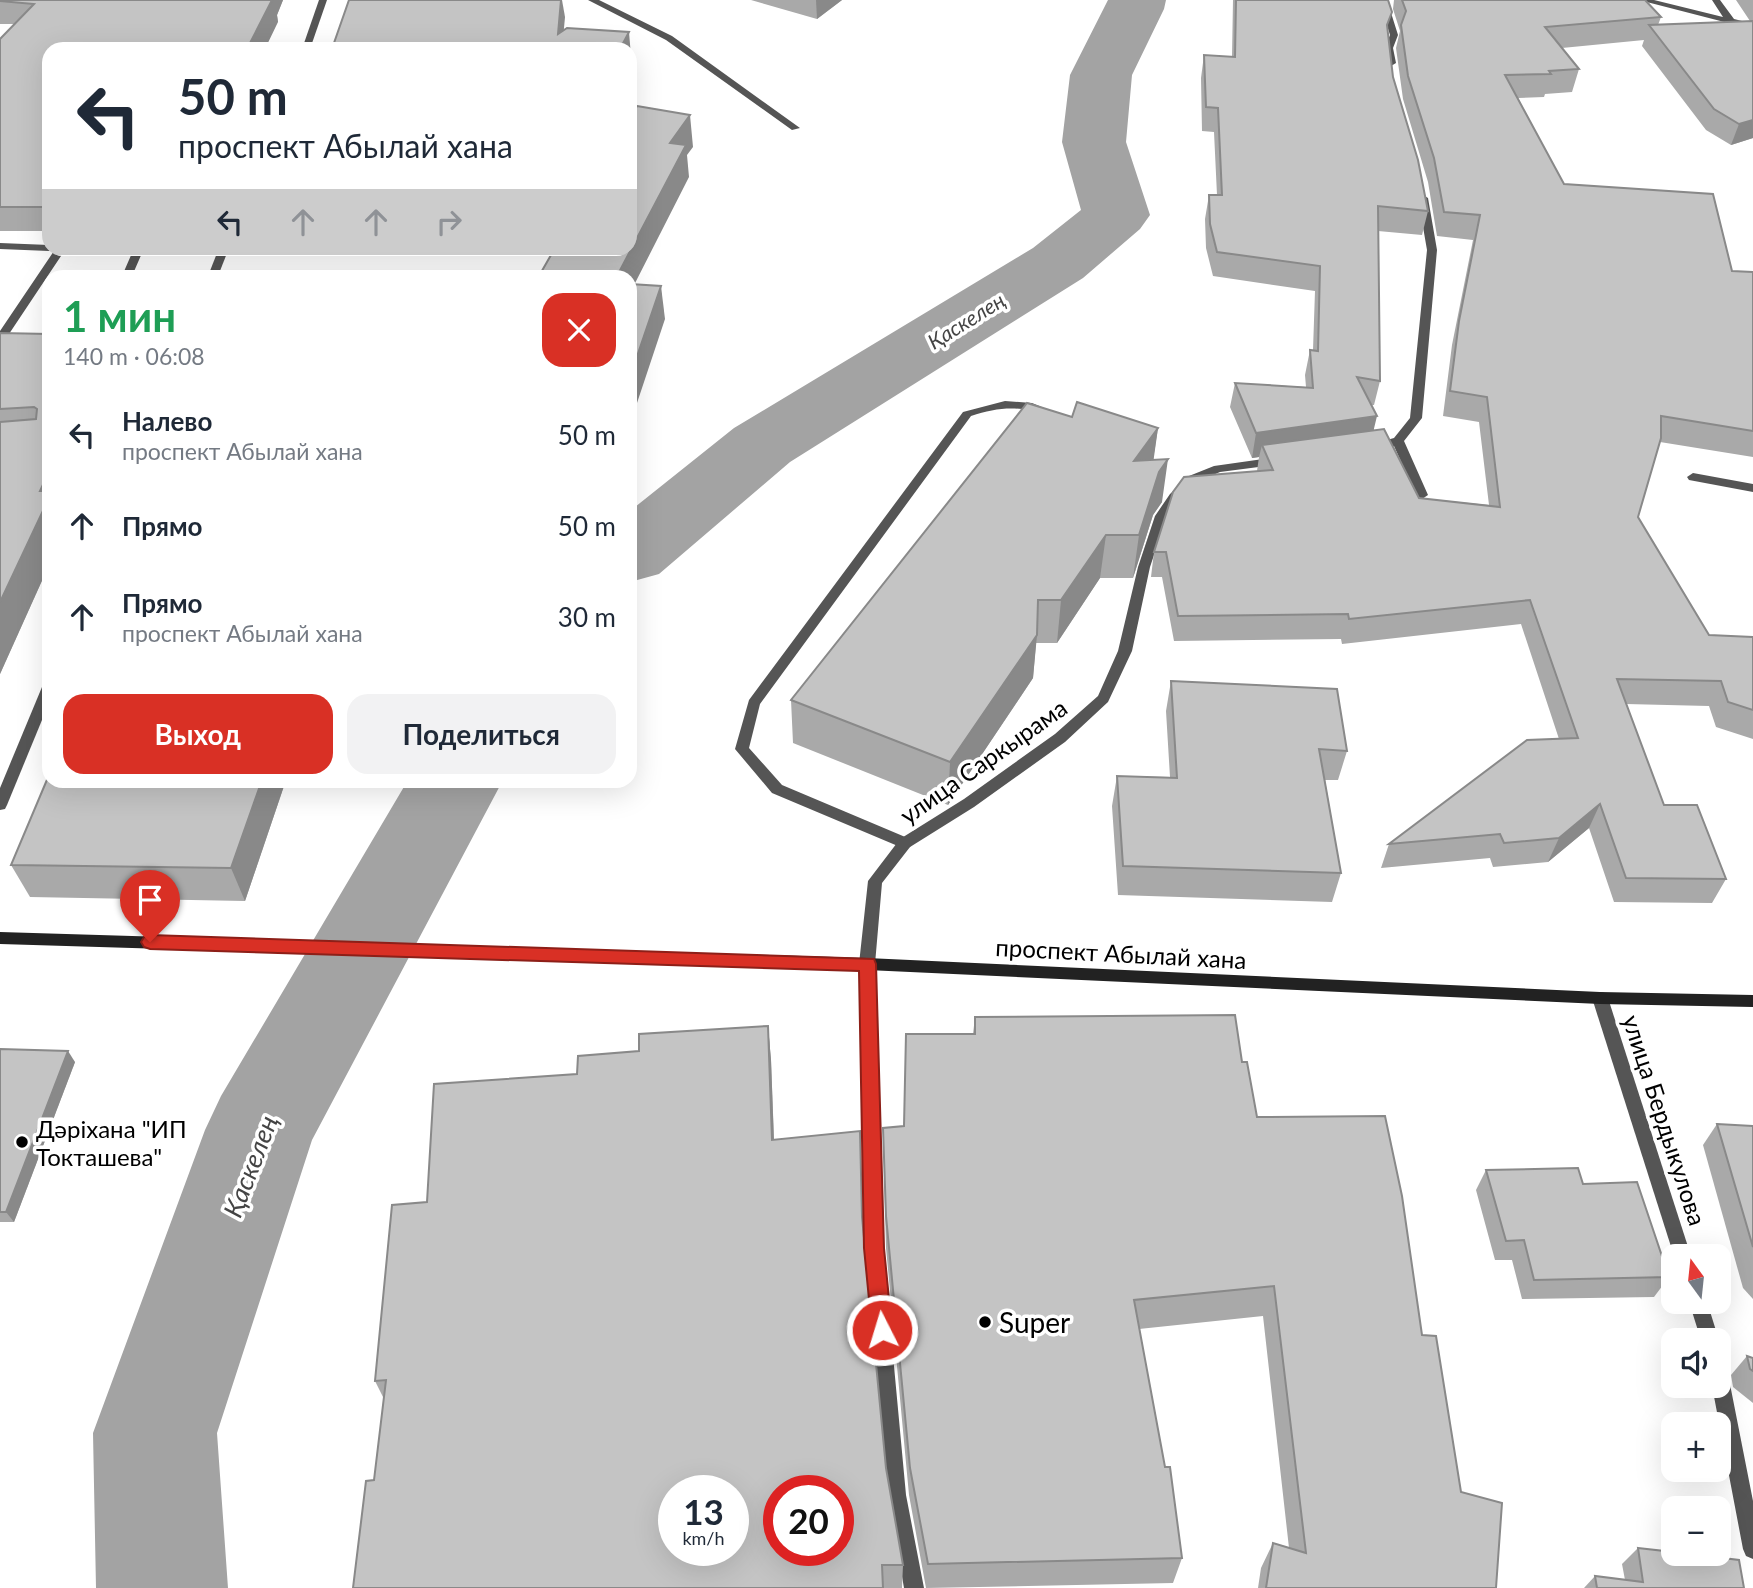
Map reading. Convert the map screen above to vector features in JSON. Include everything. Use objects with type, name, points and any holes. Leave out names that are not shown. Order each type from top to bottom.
[{"type":"main road","name":"проспект Абылай хана","points":[[0,938],[867,964],[1600,998],[1753,1002]]},
{"type":"street","points":[[308,42],[323,0]]},
{"type":"street","points":[[592,0],[669,38],[795,128]]},
{"type":"street","points":[[1643,0],[1739,23],[1753,38]]},
{"type":"street","points":[[1716,0],[1731,21]]},
{"type":"street","points":[[1387,2],[1394,35],[1389,48],[1392,74]]},
{"type":"street","points":[[1358,450],[1398,441],[1416,418],[1432,250],[1420,183]]},
{"type":"street","points":[[0,246],[42,248]]},
{"type":"street","points":[[6,336],[42,278]]},
{"type":"street","points":[[905,843],[777,789],[742,748],[754,703],[967,414],[995,403],[1026,404],[1052,413]]},
{"type":"street","points":[[1398,441],[1422,495]]},
{"type":"street","name":"улица Саркырама","points":[[914,1588],[897,1494],[874,1248],[867,964],[875,881],[905,843],[969,803],[1050,745],[1103,699],[1125,650],[1144,567],[1161,516],[1174,497],[1193,479],[1218,469],[1285,460]]},
{"type":"street","points":[[1693,477],[1753,488]]},
{"type":"street","points":[[0,805],[42,704]]},
{"type":"street","name":"улица Бердыкулова","points":[[1600,998],[1679,1244]]},
{"type":"street","points":[[1724,1398],[1753,1549]]},
{"type":"building","points":[[272,0],[251,42],[42,42],[42,207],[0,207],[0,39],[34,4],[0,1]]},
{"type":"building","points":[[349,0],[561,0],[558,34],[567,28],[629,32],[624,42],[334,42]]},
{"type":"building","points":[[1236,0],[1388,0],[1392,12],[1387,25],[1393,77],[1418,160],[1428,211],[1378,206],[1380,381],[1357,377],[1377,416],[1256,433],[1235,383],[1313,388],[1310,350],[1318,351],[1320,266],[1217,252],[1210,224],[1209,195],[1222,195],[1218,108],[1206,107],[1204,55],[1235,57]]},
{"type":"building","points":[[1402,0],[1645,0],[1661,17],[1545,27],[1579,69],[1549,71],[1551,74],[1505,75],[1564,184],[1713,194],[1732,271],[1753,272],[1753,431],[1661,416],[1661,438],[1638,517],[1709,635],[1753,637],[1753,710],[1728,702],[1721,681],[1617,679],[1664,805],[1697,805],[1726,879],[1626,878],[1600,804],[1559,838],[1504,843],[1500,834],[1389,844],[1527,740],[1578,738],[1530,600],[1349,619],[1348,614],[1178,616],[1166,552],[1154,552],[1173,492],[1184,477],[1273,470],[1262,445],[1384,429],[1419,498],[1500,507],[1487,397],[1450,391],[1459,321],[1480,215],[1444,212],[1434,158],[1408,76],[1401,25],[1406,11]]},
{"type":"building","points":[[1753,21],[1753,120],[1739,124],[1714,109],[1649,25]]},
{"type":"building","points":[[637,106],[690,115],[670,143],[686,145],[637,238]]},
{"type":"building","points":[[550,256],[628,256],[620,270],[542,270]]},
{"type":"building","points":[[637,284],[661,286],[637,356]]},
{"type":"building","points":[[0,333],[42,334],[42,513],[0,602],[0,422],[36,419],[37,409],[0,409]]},
{"type":"building","points":[[1077,402],[1158,428],[1134,461],[1168,459],[1159,472],[1139,535],[1106,535],[1061,600],[1038,600],[1037,635],[950,762],[791,700],[1027,403],[1072,417]]},
{"type":"building","points":[[1171,681],[1337,689],[1347,751],[1319,749],[1341,873],[1123,866],[1117,776],[1177,778]]},
{"type":"building","points":[[44,788],[259,788],[231,868],[11,865]]},
{"type":"building","points":[[1235,1015],[1242,1062],[1247,1062],[1257,1117],[1385,1116],[1402,1196],[1422,1335],[1436,1336],[1461,1492],[1502,1503],[1496,1588],[1266,1588],[1273,1543],[1306,1553],[1274,1286],[1134,1300],[1165,1467],[1170,1467],[1182,1558],[928,1564],[910,1468],[886,1216],[883,1128],[904,1126],[906,1034],[975,1034],[975,1017]]},
{"type":"building","points":[[768,1026],[772,1140],[860,1131],[862,1217],[886,1468],[903,1565],[882,1565],[883,1588],[353,1588],[366,1481],[374,1480],[386,1380],[375,1381],[392,1205],[427,1202],[434,1084],[577,1074],[578,1056],[639,1051],[639,1034]]},
{"type":"building","name":"Дәріхана \"ИП Токташева\"","points":[[0,1049],[68,1051],[6,1212],[0,1212]]},
{"type":"building","points":[[1717,1124],[1753,1126],[1753,1247]]},
{"type":"building","points":[[1578,1168],[1583,1184],[1637,1182],[1661,1253],[1661,1277],[1534,1280],[1524,1240],[1506,1241],[1486,1170]]},
{"type":"building","points":[[1747,1356],[1753,1358],[1753,1371],[1750,1369]]},
{"type":"building","points":[[1638,1548],[1661,1551],[1661,1566],[1731,1566],[1731,1559],[1739,1560],[1744,1588],[1597,1588],[1595,1576],[1643,1582]]},
{"type":"waterway","name":"Қаскелең","points":[[637,548],[762,445],[1058,263],[1116,215],[1094,142],[1101,75],[1137,0]]},
{"type":"waterway","name":"Қаскелең","points":[[162,1588],[155,1433],[260,1130],[452,788]]},
{"type":"place","name":"Дәріхана \"ИП Токташева\"","points":[[22,1142]]},
{"type":"place","name":"Super","points":[[985,1322]]},
{"type":"route","points":[[150,942],[867,964],[874,1248],[882,1330]]}]
